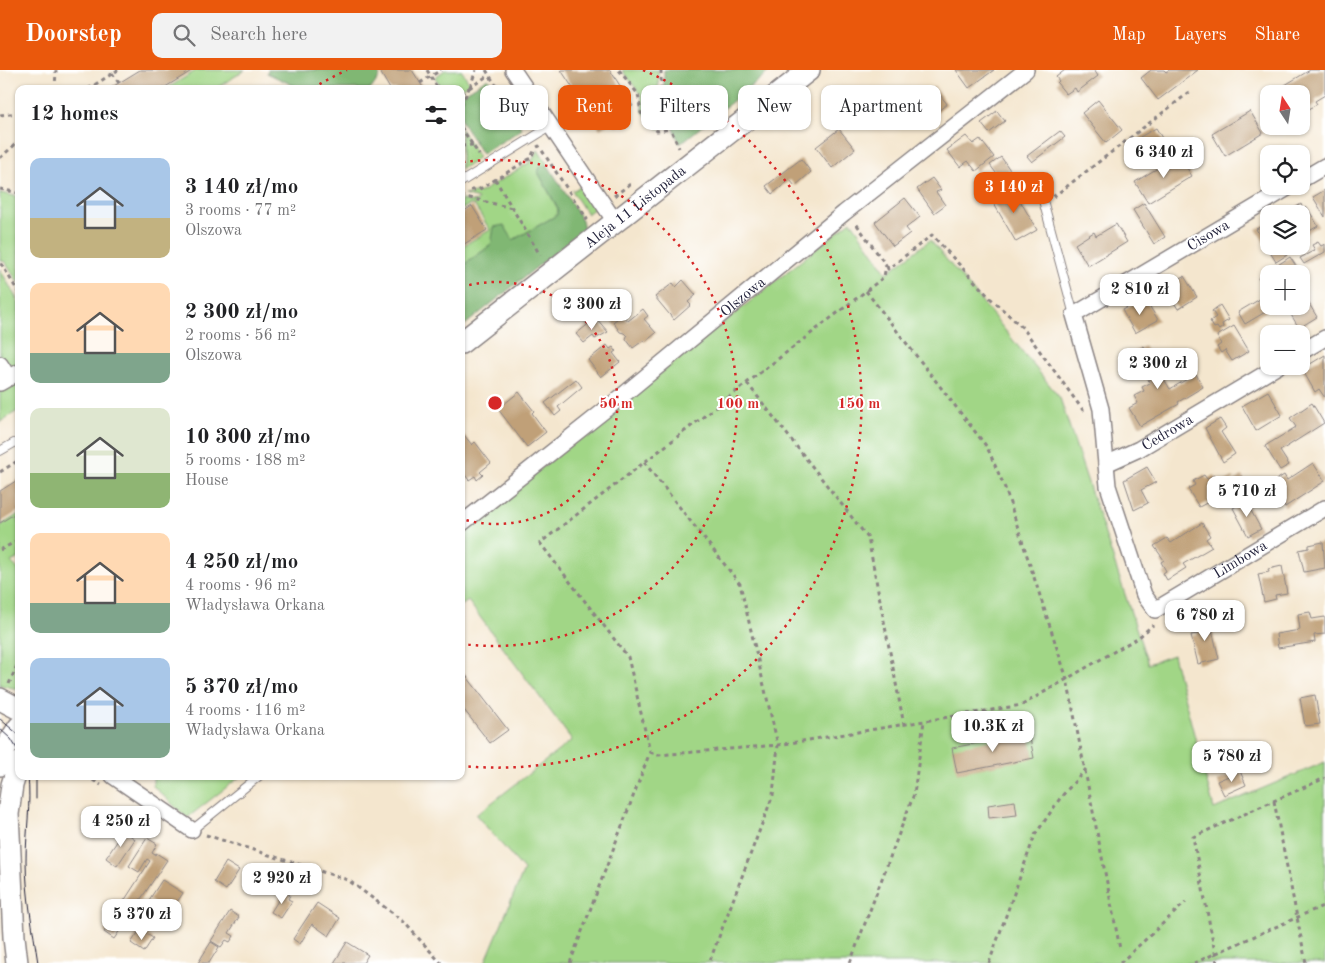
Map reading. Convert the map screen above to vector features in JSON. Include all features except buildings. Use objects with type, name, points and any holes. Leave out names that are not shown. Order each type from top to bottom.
[{"type":"street","points":[[513,70],[616,223]]},
{"type":"street","name":"Aleja 11 Listopada","points":[[465,341],[810,70]]},
{"type":"street","name":"Olszowa","points":[[465,521],[610,406],[847,210],[1026,70]]},
{"type":"street","points":[[1310,175],[1325,166]]},
{"type":"street","name":"Cisowa","points":[[1074,315],[1276,195]]},
{"type":"street","points":[[1074,315],[1101,409],[1108,486],[1144,595],[1155,610]]},
{"type":"street","points":[[1310,347],[1325,338]]},
{"type":"street","points":[[0,364],[9,378]]},
{"type":"street","name":"Cedrowa","points":[[1106,464],[1139,449],[1263,375]]},
{"type":"street","name":"Limbowa","points":[[1155,610],[1325,508]]},
{"type":"street","points":[[4,690],[15,704]]},
{"type":"street","points":[[15,737],[8,754],[12,786],[8,814],[17,963]]},
{"type":"street","points":[[118,780],[192,830]]},
{"type":"street","points":[[126,786],[134,780]]},
{"type":"street","points":[[0,887],[14,936]]},
{"type":"lane","points":[[465,179],[550,126]]},
{"type":"lane","points":[[1044,204],[1074,315]]},
{"type":"lane","points":[[0,451],[14,442]]},
{"type":"lane","points":[[192,830],[254,780]]},
{"type":"path","points":[[55,85],[56,70]]},
{"type":"path","points":[[94,85],[118,70]]},
{"type":"path","points":[[427,70],[436,85]]},
{"type":"path","points":[[420,82],[441,70]]},
{"type":"path","points":[[465,97],[476,70]]},
{"type":"path","points":[[486,70],[587,219],[579,225]]},
{"type":"path","points":[[619,70],[638,94],[641,113]]},
{"type":"path","points":[[661,70],[661,85]]},
{"type":"path","points":[[112,73],[119,83]]},
{"type":"path","points":[[465,90],[489,75]]},
{"type":"path","points":[[1044,204],[1191,91]]},
{"type":"path","points":[[0,115],[15,113]]},
{"type":"path","points":[[671,130],[679,148]]},
{"type":"path","points":[[465,133],[479,155]]},
{"type":"path","points":[[0,158],[15,145]]},
{"type":"path","points":[[465,146],[473,145]]},
{"type":"path","points":[[466,190],[478,190],[495,180],[531,158],[535,148],[539,146]]},
{"type":"path","points":[[495,180],[540,255],[533,261]]},
{"type":"path","points":[[0,189],[15,192]]},
{"type":"path","points":[[465,197],[512,209]]},
{"type":"path","points":[[847,210],[888,269],[932,235],[990,298],[1023,328],[1086,415]]},
{"type":"path","points":[[0,264],[15,286]]},
{"type":"path","points":[[570,963],[650,752],[628,657],[540,543],[884,277],[886,265]]},
{"type":"path","points":[[866,291],[987,447],[1005,488],[1067,678],[1120,949]]},
{"type":"path","points":[[747,383],[868,538],[904,725]]},
{"type":"path","points":[[644,462],[740,584],[778,745],[774,794],[709,963]]},
{"type":"path","points":[[0,472],[15,463]]},
{"type":"path","points":[[0,550],[15,542]]},
{"type":"path","points":[[650,752],[658,755],[778,745],[1022,705],[1139,637],[1153,625],[1155,610]]},
{"type":"path","points":[[4,690],[15,670]]},
{"type":"path","points":[[4,690],[12,676]]},
{"type":"path","points":[[850,963],[914,794],[924,721]]},
{"type":"path","points":[[989,963],[1035,835],[1060,797],[1086,768]]},
{"type":"path","points":[[1217,963],[1193,836],[1325,778]]},
{"type":"path","points":[[1274,801],[1306,963]]},
{"type":"path","points":[[192,830],[348,880],[402,920],[441,963]]},
{"type":"path","points":[[1120,963],[1186,902]]},
{"type":"path","points":[[1194,963],[1325,905]]},
{"type":"green space","points":[[197,70],[245,70],[221,85],[173,85]]},
{"type":"green space","points":[[268,70],[376,70],[380,76],[374,85],[292,85],[267,73]]},
{"type":"green space","points":[[445,70],[461,70],[470,83],[465,86],[440,85],[435,77]]},
{"type":"green space","points":[[622,70],[658,70],[658,85],[641,85],[641,95]]},
{"type":"green space","points":[[664,70],[771,70],[753,85],[738,85],[738,97],[728,105],[728,85],[664,85]]},
{"type":"green space","points":[[488,78],[493,85],[480,85],[480,130],[520,130],[482,154],[465,126],[465,92]]},
{"type":"green space","points":[[674,130],[697,130],[680,144]]},
{"type":"green space","points":[[465,136],[478,157],[465,167]]},
{"type":"green space","points":[[538,150],[549,167],[541,165],[538,172],[558,209],[557,215],[513,240],[491,245],[465,264],[465,245],[490,230],[474,205],[465,208],[465,201],[476,202],[478,199],[465,195],[481,192],[532,161]]},
{"type":"green space","points":[[541,165],[549,167],[582,220],[584,229],[465,325],[465,264],[491,245],[494,227],[504,225],[513,240],[557,215],[558,209],[538,172]]},
{"type":"green space","points":[[581,186],[595,208],[587,214],[572,191]]},
{"type":"green space","points":[[0,193],[15,196],[15,278],[5,262],[0,260]]},
{"type":"green space","points":[[851,221],[887,273],[930,240],[1060,398],[1148,664],[1173,655],[1214,809],[1325,762],[1325,963],[485,963],[524,870],[476,815],[572,740],[468,601],[465,603],[465,529]]},
{"type":"green space","points":[[0,269],[15,296],[15,368],[11,370],[0,356]]},
{"type":"green space","points":[[15,380],[15,413],[0,422],[0,389]]},
{"type":"green space","points":[[15,517],[15,560],[11,562],[15,566],[15,688],[0,685],[0,526]]},
{"type":"green space","points":[[153,780],[236,780],[187,818],[153,786]]},
{"type":"tram line","points":[[0,719],[15,732]]},
{"type":"tram line","points":[[0,729],[15,746]]},
{"type":"tram line","points":[[28,780],[26,873],[38,963]]},
{"type":"tram line","points":[[36,780],[36,799]]}]
